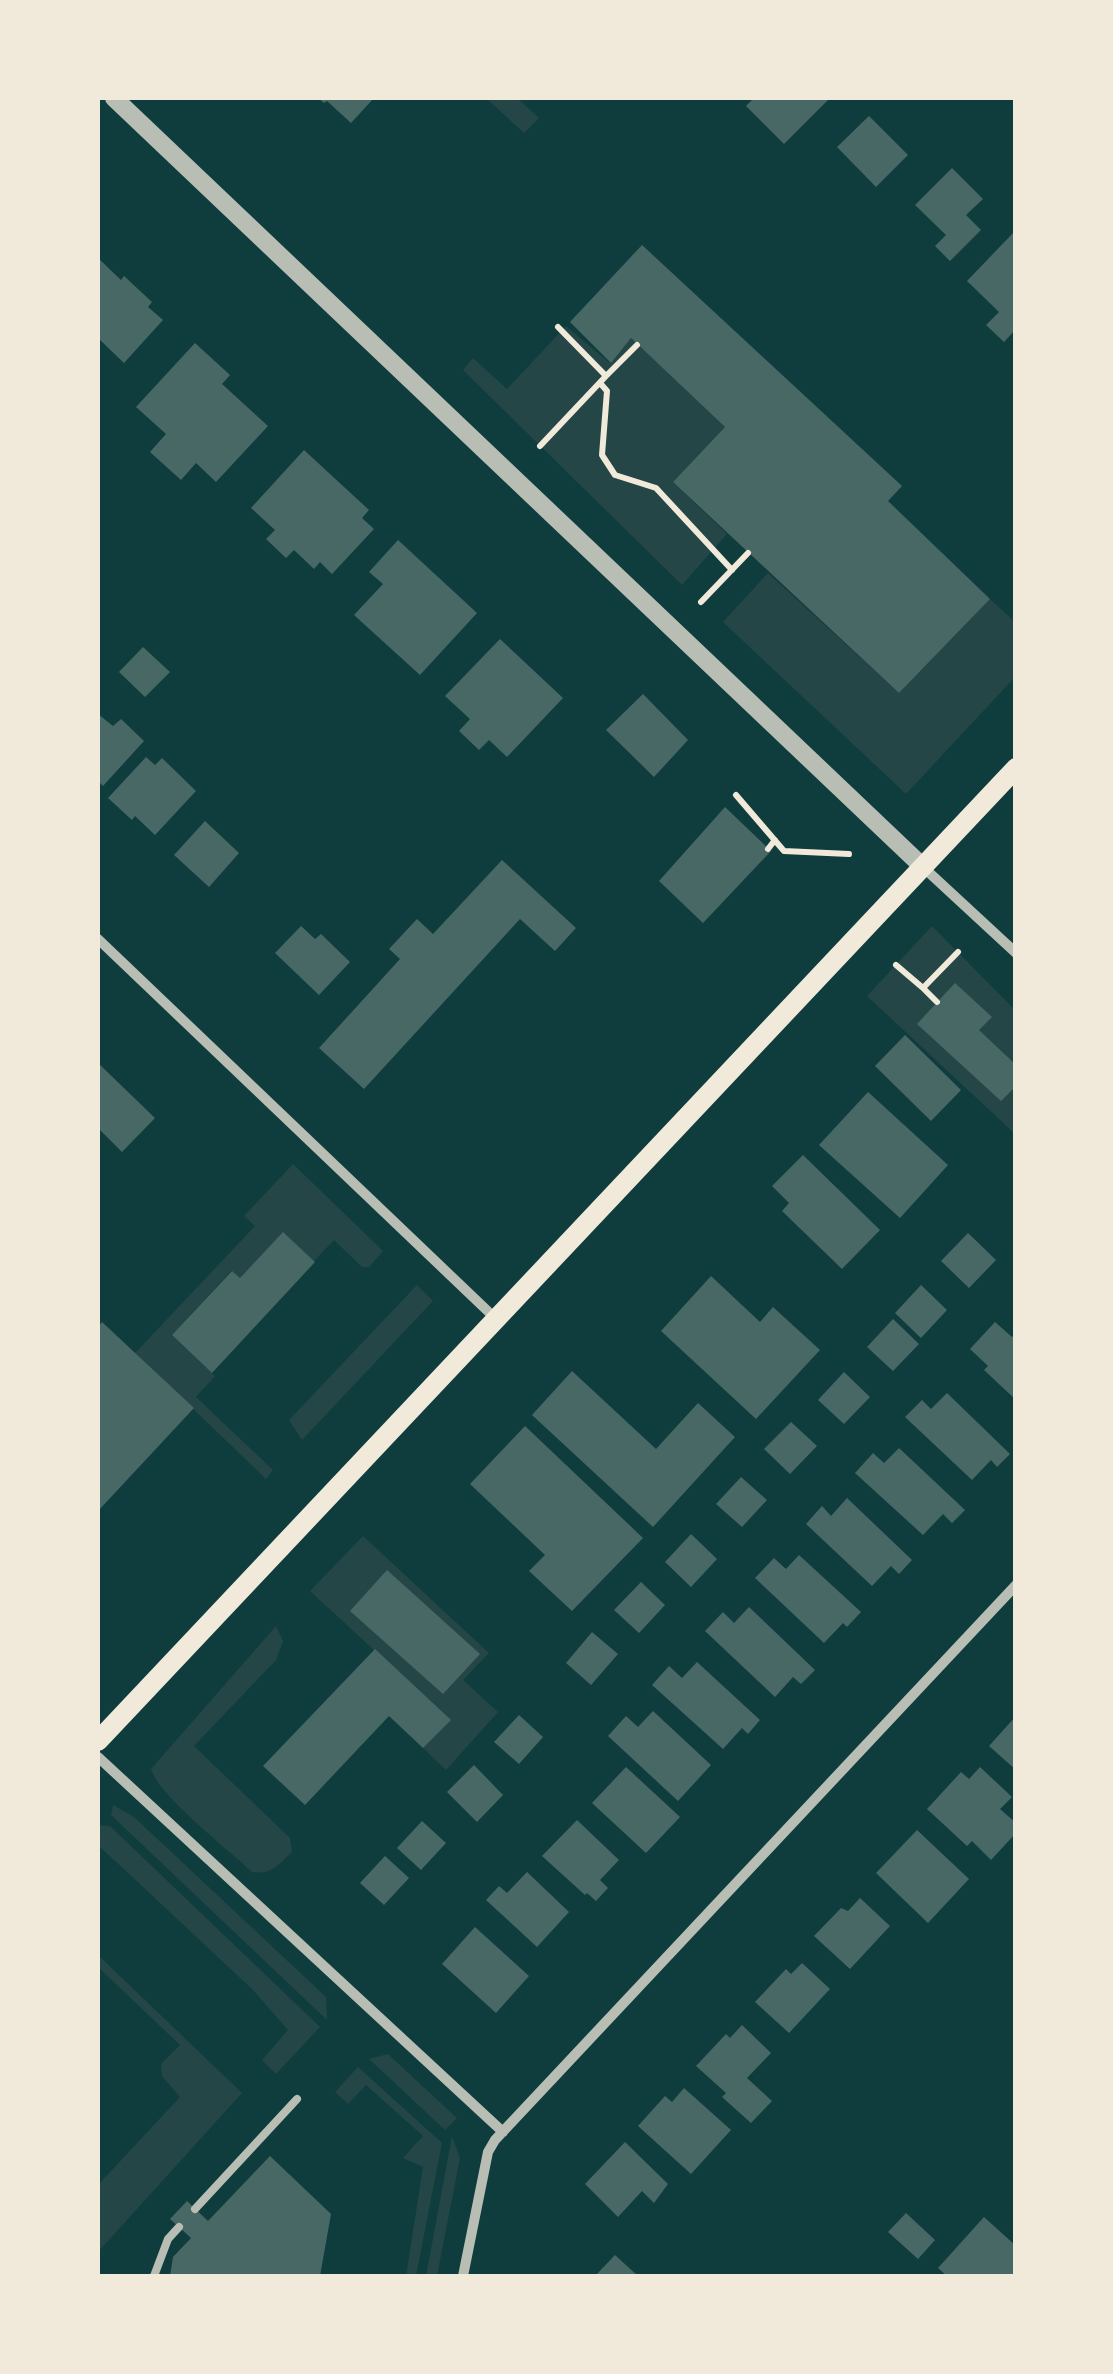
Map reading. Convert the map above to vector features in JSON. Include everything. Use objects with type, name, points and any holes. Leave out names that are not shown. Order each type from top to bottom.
[{"type":"main road","points":[[98,1742],[1016,768]]},
{"type":"street","points":[[114,98],[1016,953]]},
{"type":"street","points":[[98,939],[496,1318]]},
{"type":"street","points":[[462,2276],[488,2152],[503,2132],[1016,1585]]},
{"type":"street","points":[[98,1757],[503,2132]]},
{"type":"lane","points":[[195,2209],[297,2100]]},
{"type":"lane","points":[[154,2276],[168,2239],[179,2228]]},
{"type":"path","points":[[558,326],[603,379],[607,390],[602,456],[614,475],[656,488],[732,570]]},
{"type":"path","points":[[540,446],[637,345]]},
{"type":"path","points":[[701,602],[748,553]]},
{"type":"path","points":[[736,796],[784,851],[850,854]]},
{"type":"path","points":[[768,848],[775,840]]},
{"type":"path","points":[[923,988],[958,952]]},
{"type":"path","points":[[896,965],[938,1002]]},
{"type":"shaded area","points":[[486,98],[517,98],[539,118],[524,133]]},
{"type":"shaded area","points":[[566,326],[610,363],[631,338],[725,427],[673,482],[727,534],[682,585],[463,370],[473,358],[507,389]]},
{"type":"shaded area","points":[[768,573],[899,693],[990,599],[1015,622],[1015,677],[906,794],[723,622]]},
{"type":"shaded area","points":[[932,926],[1015,1010],[1015,1134],[867,996]]},
{"type":"shaded area","points":[[293,1164],[383,1251],[369,1267],[362,1267],[334,1240],[314,1261],[283,1233],[240,1278],[231,1271],[172,1335],[215,1376],[196,1397],[273,1470],[266,1479],[135,1353],[255,1226],[244,1216]]},
{"type":"shaded area","points":[[417,1285],[433,1301],[302,1440],[289,1420]]},
{"type":"shaded area","points":[[363,1536],[489,1653],[463,1680],[498,1712],[446,1770],[423,1748],[450,1720],[310,1591]]},
{"type":"shaded area","points":[[276,1626],[283,1641],[276,1660],[194,1746],[290,1838],[292,1852],[275,1868],[259,1873],[252,1872],[180,1808],[151,1769]]},
{"type":"shaded area","points":[[113,1805],[134,1817],[326,1997],[327,2020],[111,1815]]},
{"type":"shaded area","points":[[98,1825],[110,1826],[320,2027],[276,2074],[262,2060],[288,2030],[252,1989],[98,1845]]},
{"type":"shaded area","points":[[98,1955],[242,2093],[98,2252],[98,2185],[180,2097],[162,2076],[161,2064],[180,2045],[98,1967]]},
{"type":"shaded area","points":[[388,2054],[457,2118],[445,2130],[369,2059]]},
{"type":"shaded area","points":[[358,2067],[442,2143],[416,2276],[406,2276],[423,2167],[403,2158],[423,2136],[366,2085],[348,2104],[335,2092]]},
{"type":"shaded area","points":[[452,2136],[460,2158],[437,2276],[426,2276]]},
{"type":"building","points":[[318,98],[374,98],[351,123],[327,101]]},
{"type":"building","points":[[754,98],[830,98],[784,144],[746,106]]},
{"type":"building","points":[[869,116],[908,155],[876,187],[837,147]]},
{"type":"building","points":[[952,168],[983,199],[966,215],[981,230],[950,261],[935,246],[946,235],[915,205]]},
{"type":"building","points":[[1014,232],[1016,329],[1004,342],[986,325],[999,312],[967,281]]},
{"type":"building","points":[[642,245],[902,486],[888,501],[990,599],[899,693],[673,482],[725,427],[631,338],[611,363],[570,322]]},
{"type":"building","points":[[98,258],[152,302],[148,307],[163,320],[124,363],[98,338]]},
{"type":"building","points":[[195,343],[230,375],[222,384],[268,426],[216,482],[196,463],[181,480],[150,452],[166,434],[136,407]]},
{"type":"building","points":[[304,450],[369,510],[362,518],[374,529],[332,574],[320,562],[314,569],[294,550],[286,558],[266,539],[275,530],[251,508]]},
{"type":"building","points":[[398,540],[477,613],[420,675],[354,615],[383,584],[369,572]]},
{"type":"building","points":[[500,639],[563,698],[507,757],[489,740],[479,750],[459,731],[470,719],[445,696]]},
{"type":"building","points":[[143,647],[170,672],[145,697],[119,672]]},
{"type":"building","points":[[643,694],[688,740],[654,777],[606,730]]},
{"type":"building","points":[[98,714],[113,726],[121,719],[144,741],[103,786],[98,781]]},
{"type":"building","points":[[146,757],[155,765],[162,758],[196,791],[155,835],[108,798]]},
{"type":"building","points":[[725,807],[771,851],[703,923],[659,881]]},
{"type":"building","points":[[205,821],[239,853],[209,887],[174,855]]},
{"type":"building","points":[[502,860],[576,928],[555,951],[520,919],[364,1089],[319,1048],[400,959],[389,949],[417,919],[433,934]]},
{"type":"building","points":[[301,926],[315,939],[321,934],[350,962],[319,995],[275,953]]},
{"type":"building","points":[[955,983],[992,1017],[979,1030],[1016,1065],[1016,1086],[1001,1101],[917,1024]]},
{"type":"building","points":[[905,1035],[961,1090],[931,1121],[875,1066]]},
{"type":"building","points":[[98,1063],[155,1118],[122,1152],[98,1128]]},
{"type":"building","points":[[868,1092],[948,1165],[900,1218],[819,1145]]},
{"type":"building","points":[[803,1155],[880,1230],[842,1269],[782,1211],[789,1203],[772,1186]]},
{"type":"building","points":[[283,1232],[315,1262],[212,1373],[172,1335],[232,1271],[240,1278]]},
{"type":"building","points":[[968,1233],[996,1260],[969,1288],[941,1261]]},
{"type":"building","points":[[711,1276],[760,1322],[773,1307],[820,1350],[756,1419],[661,1331]]},
{"type":"building","points":[[921,1285],[947,1310],[921,1338],[895,1313]]},
{"type":"building","points":[[893,1319],[919,1344],[893,1371],[867,1347]]},
{"type":"building","points":[[102,1322],[194,1408],[98,1511],[98,1327]]},
{"type":"building","points":[[995,1322],[1012,1337],[1016,1333],[1016,1400],[984,1370],[988,1366],[970,1349]]},
{"type":"building","points":[[572,1371],[656,1449],[698,1403],[735,1437],[653,1527],[532,1415]]},
{"type":"building","points":[[844,1372],[870,1397],[844,1424],[818,1400]]},
{"type":"building","points":[[947,1393],[1010,1454],[997,1467],[991,1460],[972,1480],[905,1417],[922,1400],[931,1409]]},
{"type":"building","points":[[791,1422],[817,1446],[790,1474],[764,1449]]},
{"type":"building","points":[[525,1426],[643,1538],[572,1611],[529,1571],[545,1555],[470,1484]]},
{"type":"building","points":[[899,1448],[965,1510],[952,1523],[943,1514],[923,1535],[855,1473],[873,1453],[884,1463]]},
{"type":"building","points":[[741,1477],[767,1500],[742,1527],[716,1504]]},
{"type":"building","points":[[847,1498],[912,1560],[899,1574],[891,1566],[872,1586],[806,1524],[822,1506],[831,1516]]},
{"type":"building","points":[[691,1534],[717,1559],[691,1587],[665,1562]]},
{"type":"building","points":[[799,1555],[861,1612],[847,1627],[843,1623],[824,1643],[755,1578],[774,1558],[786,1569]]},
{"type":"building","points":[[387,1570],[480,1654],[443,1694],[350,1611]]},
{"type":"building","points":[[641,1582],[665,1605],[639,1633],[614,1610]]},
{"type":"building","points":[[749,1607],[815,1670],[801,1684],[793,1677],[775,1697],[705,1631],[723,1612],[734,1623]]},
{"type":"building","points":[[592,1632],[618,1654],[591,1685],[566,1663]]},
{"type":"building","points":[[375,1649],[451,1720],[423,1748],[389,1716],[305,1805],[263,1766]]},
{"type":"building","points":[[697,1662],[760,1720],[748,1734],[742,1728],[723,1749],[652,1685],[669,1666],[682,1678]]},
{"type":"building","points":[[653,1711],[711,1765],[678,1801],[608,1736],[626,1716],[638,1727]]},
{"type":"building","points":[[519,1715],[543,1737],[519,1764],[494,1742]]},
{"type":"building","points":[[1016,1716],[1016,1770],[989,1746]]},
{"type":"building","points":[[474,1765],[503,1795],[477,1822],[447,1792]]},
{"type":"building","points":[[626,1767],[680,1817],[646,1853],[592,1803]]},
{"type":"building","points":[[980,1767],[1012,1797],[1000,1809],[1016,1823],[1016,1833],[991,1860],[972,1841],[967,1846],[927,1809],[961,1772],[969,1779]]},
{"type":"building","points":[[577,1820],[619,1860],[600,1880],[608,1888],[596,1901],[542,1856]]},
{"type":"building","points":[[422,1821],[446,1843],[421,1870],[397,1848]]},
{"type":"building","points":[[917,1830],[969,1879],[928,1923],[876,1873]]},
{"type":"building","points":[[385,1856],[409,1878],[384,1905],[360,1883]]},
{"type":"building","points":[[527,1872],[569,1912],[537,1947],[486,1900],[499,1886],[507,1893]]},
{"type":"building","points":[[860,1898],[890,1926],[850,1969],[814,1936],[841,1908],[848,1911]]},
{"type":"building","points":[[475,1927],[529,1976],[496,2013],[442,1964]]},
{"type":"building","points":[[802,1963],[830,1989],[789,2033],[755,2002],[786,1969],[791,1974]]},
{"type":"building","points":[[742,2025],[771,2053],[747,2078],[772,2101],[751,2123],[696,2066],[726,2034],[730,2038]]},
{"type":"building","points":[[684,2088],[731,2130],[691,2174],[638,2126],[665,2096],[672,2102]]},
{"type":"building","points":[[625,2142],[668,2184],[654,2203],[642,2191],[618,2217],[585,2184]]},
{"type":"building","points":[[270,2156],[331,2214],[320,2276],[170,2276],[173,2257],[191,2238],[170,2219],[187,2201],[208,2221]]},
{"type":"building","points":[[906,2213],[935,2240],[918,2259],[888,2232]]},
{"type":"building","points":[[984,2217],[1016,2246],[1016,2275],[947,2276],[938,2268]]},
{"type":"building","points":[[615,2255],[638,2276],[595,2276]]}]
